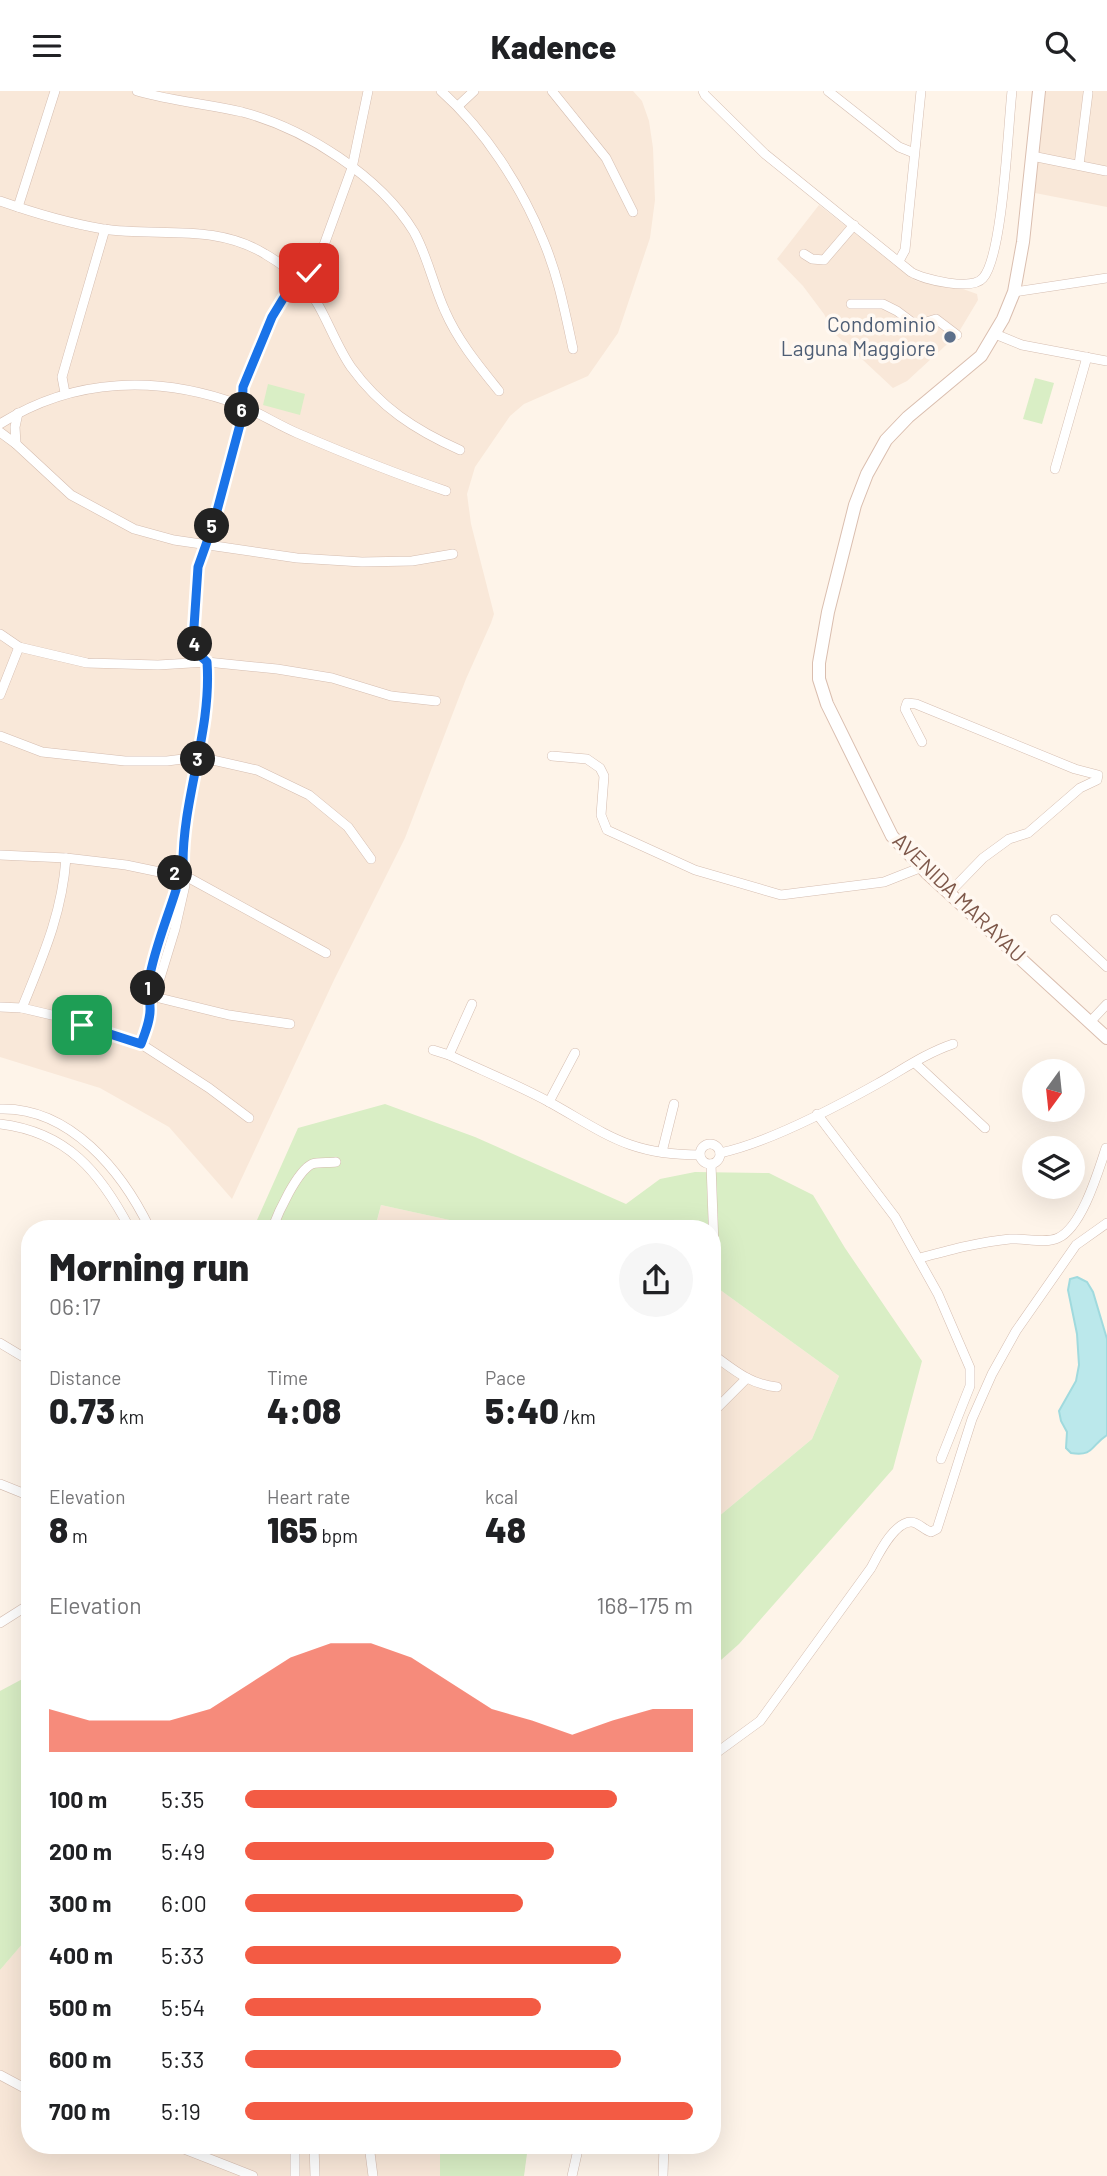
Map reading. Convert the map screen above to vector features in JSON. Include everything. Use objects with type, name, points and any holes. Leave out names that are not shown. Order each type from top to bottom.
[{"type":"street","points":[[18,207],[55,91]]},
{"type":"street","points":[[137,91],[272,121],[317,142],[389,198],[415,234],[456,332],[499,391]]},
{"type":"street","points":[[207,662],[195,651],[198,567],[242,417],[243,387],[272,317],[286,294],[302,282],[324,245],[352,168],[368,91]]},
{"type":"street","points":[[441,91],[480,131],[517,188],[543,240],[558,284],[573,349]]},
{"type":"street","points":[[458,106],[474,91]]},
{"type":"street","points":[[552,91],[606,158],[632,212]]},
{"type":"street","points":[[704,91],[765,154],[920,277],[967,284],[978,282],[984,277],[994,257],[1012,91]]},
{"type":"street","points":[[828,91],[899,147],[914,153]]},
{"type":"street","points":[[900,261],[905,250],[921,91]]},
{"type":"street","name":"AVENIDA MARAYAU","points":[[1039,91],[1023,241],[1014,292],[995,334],[981,356],[908,417],[886,440],[867,474],[845,540],[819,663],[819,679],[827,703],[892,836],[949,893],[1090,1022],[1105,1032]]},
{"type":"street","points":[[1079,165],[1088,93]]},
{"type":"street","points":[[1032,156],[1106,171]]},
{"type":"street","points":[[0,201],[60,220],[105,229],[218,235],[245,243],[266,254],[302,282],[340,350],[370,390],[403,420],[423,433],[460,450]]},
{"type":"street","points":[[804,254],[812,259],[824,260],[854,225]]},
{"type":"street","points":[[65,393],[62,377],[105,229]]},
{"type":"street","points":[[1014,292],[1107,278]]},
{"type":"street","points":[[851,304],[883,304],[897,310],[914,324],[936,319],[957,335]]},
{"type":"street","points":[[995,334],[1022,345],[1107,361]]},
{"type":"street","points":[[1055,469],[1087,356]]},
{"type":"street","points":[[0,424],[46,399],[65,393],[145,384],[173,387],[242,406],[388,471],[446,491]]},
{"type":"street","points":[[16,444],[18,413]]},
{"type":"street","points":[[0,432],[71,495],[134,529],[174,540],[297,558],[362,562],[412,561],[453,554]]},
{"type":"street","points":[[0,634],[19,647],[87,663],[159,665],[207,662],[277,669],[332,678],[391,696],[436,701]]},
{"type":"street","points":[[0,695],[19,647]]},
{"type":"street","points":[[183,867],[190,791],[204,728],[207,662]]},
{"type":"street","points":[[922,742],[905,709],[907,703],[916,703],[1075,769],[1098,775],[1097,780],[1080,788],[1028,833],[1009,839],[983,858],[949,893]]},
{"type":"street","points":[[0,736],[42,752],[114,760],[167,761],[199,757],[257,770],[309,795],[348,827],[371,859]]},
{"type":"street","points":[[552,756],[587,759],[600,768],[604,776],[601,815],[607,830],[695,870],[781,895],[884,882],[922,867]]},
{"type":"street","points":[[1075,769],[1082,779],[1080,788]]},
{"type":"street","points":[[0,855],[66,858],[145,868],[182,880],[326,953]]},
{"type":"street","points":[[22,1008],[61,904],[66,858]]},
{"type":"street","points":[[182,880],[178,869],[183,867]]},
{"type":"street","points":[[141,1044],[150,1017],[150,976],[182,880],[190,871],[183,867]]},
{"type":"street","points":[[1055,919],[1107,967]]},
{"type":"street","points":[[151,999],[229,1016],[290,1024]]},
{"type":"street","points":[[449,1055],[472,1004]]},
{"type":"street","points":[[1090,1022],[1107,1004]]},
{"type":"street","points":[[0,1007],[22,1008],[60,1017],[141,1044],[209,1087],[249,1118]]},
{"type":"street","points":[[720,1153],[739,1149],[817,1114],[953,1044]]},
{"type":"street","points":[[433,1050],[549,1102],[619,1143],[648,1151],[700,1155]]},
{"type":"street","points":[[549,1102],[575,1053]]},
{"type":"street","points":[[915,1063],[985,1128]]},
{"type":"street","points":[[662,1153],[674,1104]]},
{"type":"street","points":[[0,1109],[38,1115],[76,1133],[106,1161],[145,1220]]},
{"type":"street","points":[[817,1114],[895,1217],[920,1258],[939,1294],[970,1368],[970,1386],[942,1459]]},
{"type":"street","points":[[0,1124],[18,1126],[42,1134],[68,1148],[93,1171],[125,1220]]},
{"type":"street","points":[[709,1144],[716,1147],[720,1153],[717,1161],[710,1164],[703,1162],[700,1155],[702,1148],[709,1144]]},
{"type":"street","points":[[920,1258],[967,1245],[1012,1239],[1056,1240],[1067,1232],[1079,1214],[1106,1148]]},
{"type":"street","points":[[276,1220],[293,1187],[312,1164],[336,1162]]},
{"type":"street","points":[[710,1164],[713,1220]]},
{"type":"street","points":[[116,1205],[130,1196]]},
{"type":"street","points":[[134,1220],[142,1215]]},
{"type":"street","points":[[721,1749],[760,1721],[901,1524],[916,1523],[931,1532],[937,1529],[972,1419],[992,1374],[1016,1331],[1076,1245],[1107,1223]]},
{"type":"street","points":[[0,1343],[21,1356]]},
{"type":"street","points":[[721,1360],[759,1385],[777,1387]]},
{"type":"street","points":[[721,1404],[747,1378]]},
{"type":"street","points":[[0,1484],[21,1492]]},
{"type":"street","points":[[0,1623],[21,1610]]},
{"type":"street","points":[[0,2075],[21,2086]]},
{"type":"street","points":[[204,2154],[253,2176]]},
{"type":"street","points":[[295,2154],[295,2176]]},
{"type":"street","points":[[314,2154],[315,2176]]},
{"type":"street","points":[[370,2154],[373,2176]]},
{"type":"street","points":[[572,2176],[577,2154]]},
{"type":"street","points":[[663,2176],[664,2154]]},
{"type":"shaded area","points":[[0,91],[633,91],[642,101],[649,121],[655,200],[650,238],[618,333],[588,376],[524,404],[510,416],[475,467],[467,494],[471,524],[494,614],[405,838],[334,980],[232,1199],[169,1127],[100,1088],[0,1057]]},
{"type":"shaded area","points":[[1046,91],[1107,91],[1107,207],[1035,193]]},
{"type":"shaded area","name":"Condominio Laguna Maggiore","points":[[819,205],[916,281],[977,294],[978,300],[957,335],[907,381],[893,388],[833,332],[824,314],[803,286],[777,259]]},
{"type":"shaded area","points":[[381,1205],[449,1220],[377,1220]]},
{"type":"shaded area","points":[[721,1291],[839,1376],[812,1439],[721,1515]]},
{"type":"shaded area","points":[[21,1946],[21,2154],[440,2154],[440,2176],[0,2176],[0,1970]]},
{"type":"green space","points":[[1035,378],[1054,383],[1042,424],[1023,419]]},
{"type":"green space","points":[[268,384],[305,394],[300,415],[263,405]]},
{"type":"green space","points":[[385,1104],[475,1137],[626,1204],[660,1179],[695,1172],[769,1173],[813,1195],[845,1248],[922,1361],[893,1469],[739,1644],[721,1660],[721,1515],[812,1439],[839,1376],[721,1291],[721,1220],[449,1220],[381,1205],[377,1220],[257,1220],[298,1128]]},
{"type":"green space","points":[[21,1680],[21,1946],[0,1970],[0,1691]]},
{"type":"green space","points":[[440,2154],[527,2154],[524,2176],[440,2176]]},
{"type":"water","points":[[1077,1277],[1087,1282],[1093,1292],[1107,1339],[1107,1435],[1088,1452],[1078,1454],[1071,1453],[1066,1448],[1067,1432],[1059,1411],[1076,1381],[1079,1365],[1077,1334],[1068,1290],[1070,1279]]},
{"type":"place","name":"Condominio Laguna Maggiore","points":[[950,337]]},
{"type":"route","points":[[82,1025],[141,1044],[145,1035],[150,1017],[147,995],[150,976],[176,890],[175,872],[183,867],[190,791],[204,728],[207,662],[195,651],[194,627],[198,567],[204,543],[214,522],[242,417],[243,387],[247,374],[272,317],[286,294],[309,273]]}]
